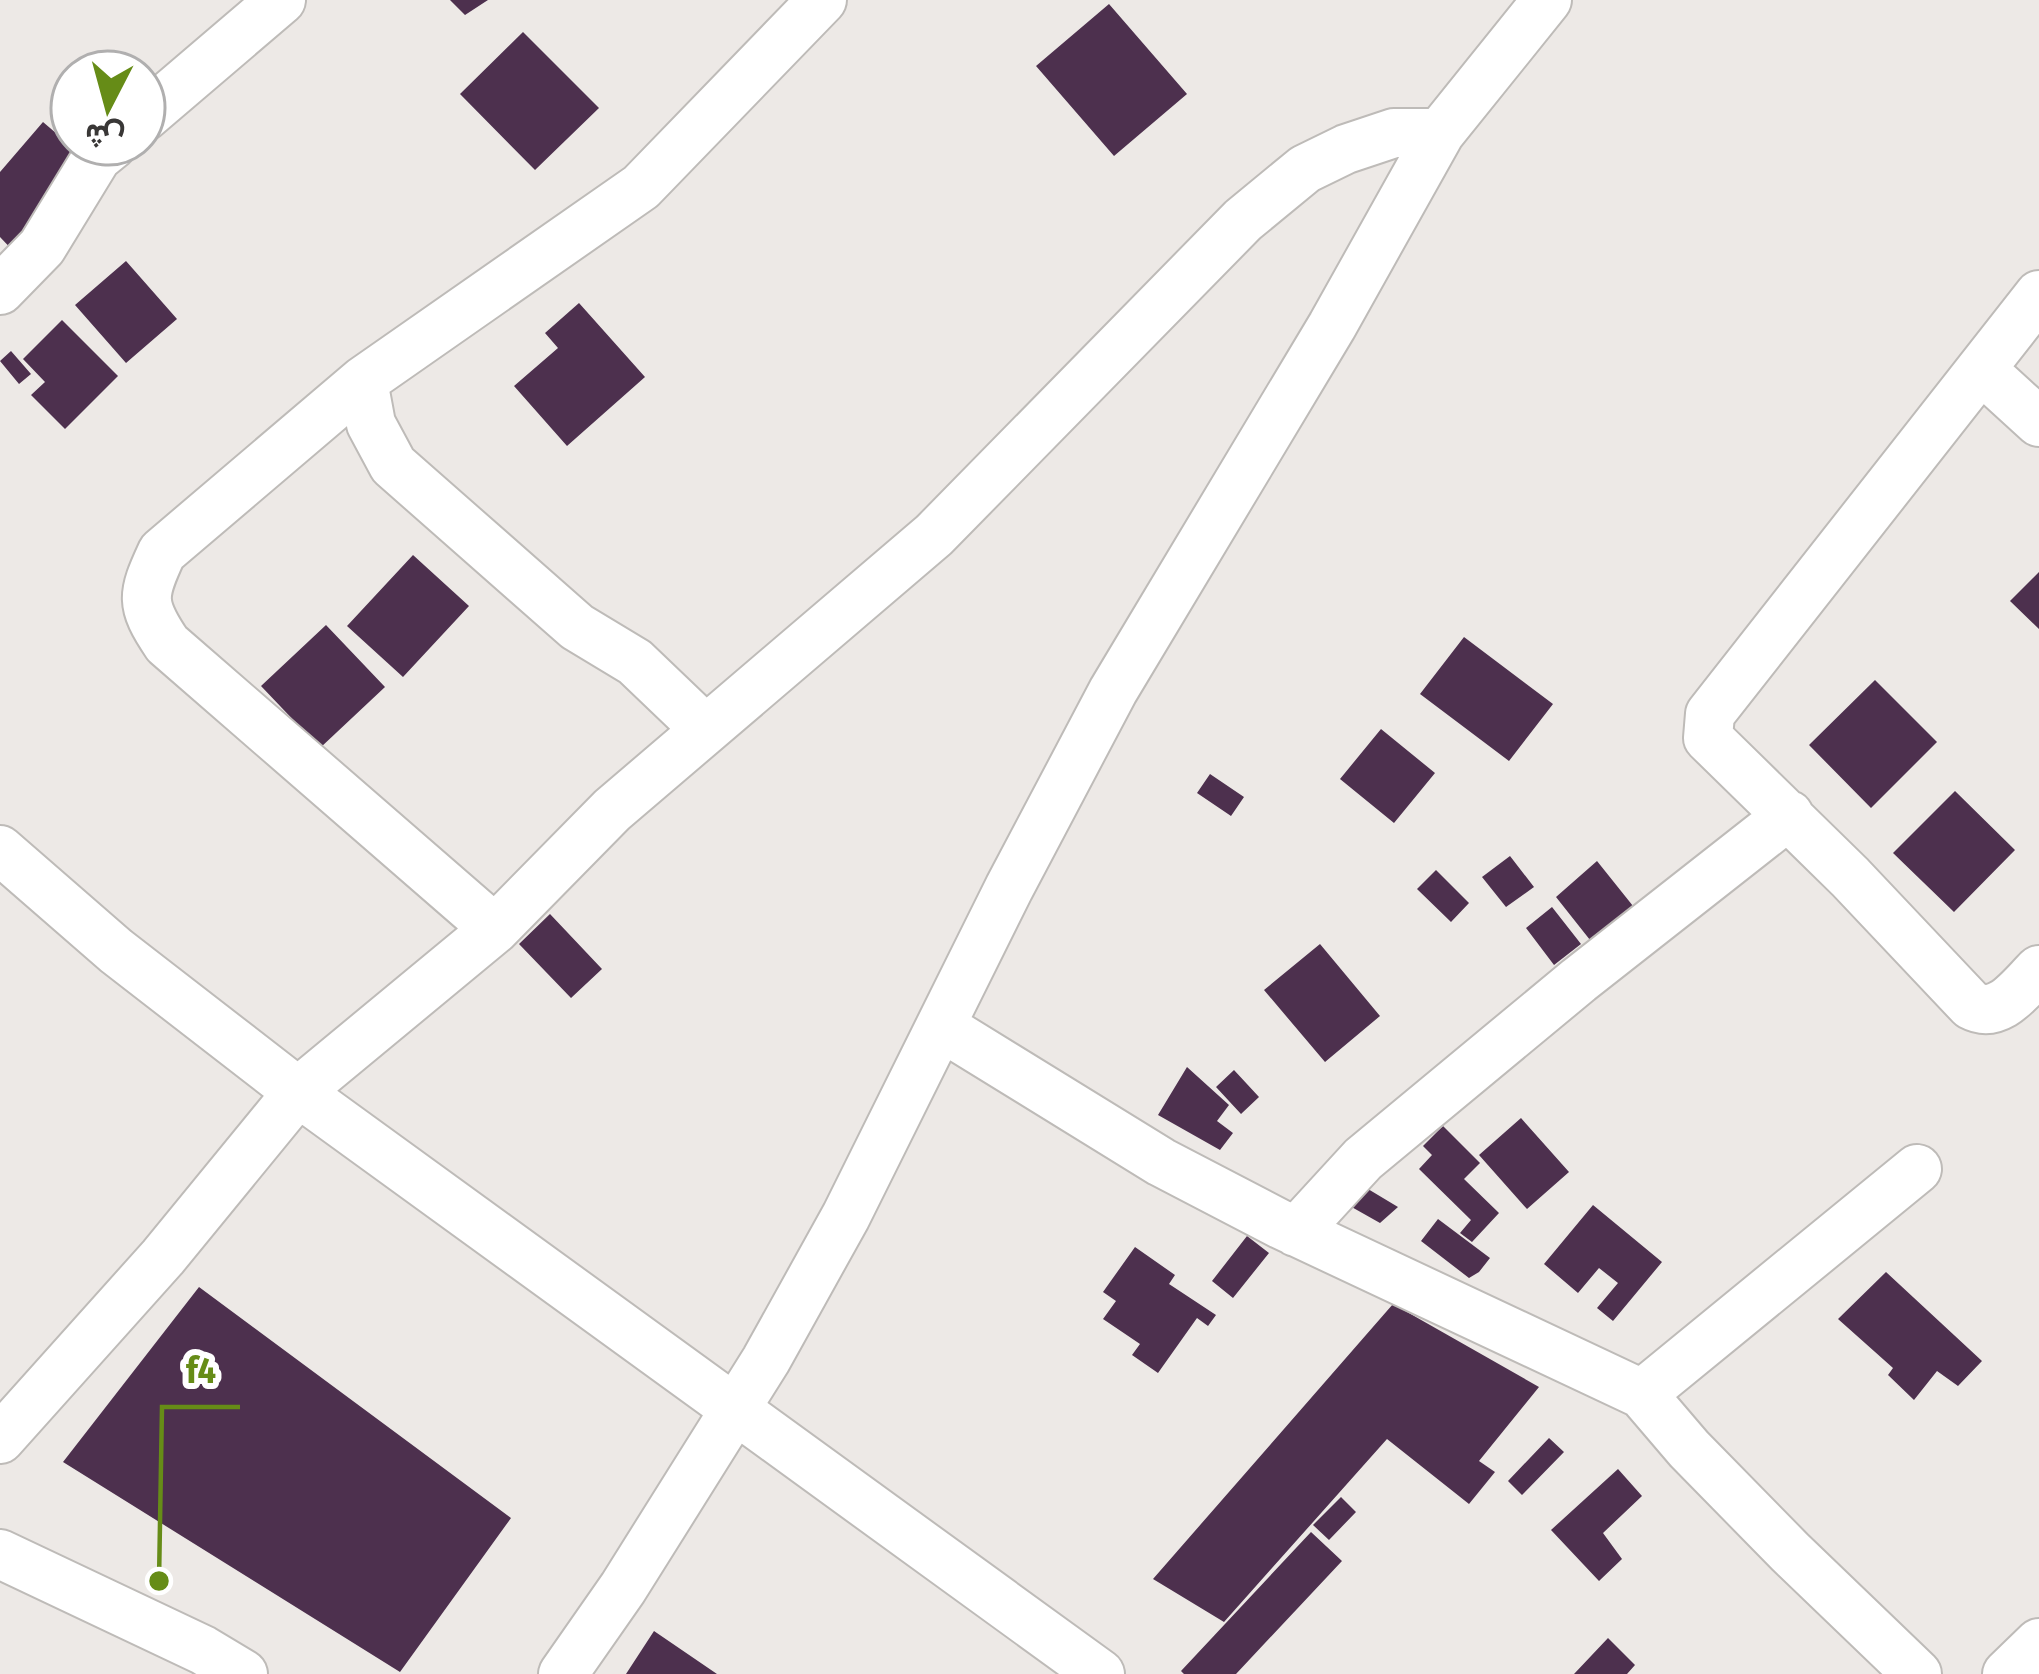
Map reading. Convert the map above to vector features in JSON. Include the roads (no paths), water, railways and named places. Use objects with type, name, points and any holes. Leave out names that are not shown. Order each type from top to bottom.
[{"type":"street","points":[[168,97],[281,0]]},
{"type":"street","points":[[496,928],[167,644],[147,614],[146,588],[162,552],[364,381],[641,187],[822,0]]},
{"type":"street","points":[[563,1674],[623,1588],[766,1360],[847,1216],[1009,888],[1113,691],[1332,326],[1440,133],[1547,0]]},
{"type":"street","points":[[0,1439],[163,1257],[298,1092],[496,928],[612,810],[934,535],[1243,220],[1306,169],[1346,149],[1394,133],[1440,133]]},
{"type":"street","points":[[0,290],[42,247],[90,168]]},
{"type":"street","points":[[2039,295],[1710,714],[1708,738],[1789,815],[1971,1005],[1982,1011],[1996,1009],[2039,970]]},
{"type":"street","points":[[1982,370],[2039,422]]},
{"type":"street","points":[[364,381],[371,424],[393,465],[577,627],[635,662],[704,728]]},
{"type":"street","points":[[1296,1232],[1364,1159],[1579,980],[1789,815]]},
{"type":"street","points":[[0,850],[116,951],[298,1092],[1100,1674]]},
{"type":"street","points":[[942,1027],[1161,1162],[1296,1232],[1642,1394],[1790,1552],[1917,1674]]},
{"type":"street","points":[[1642,1394],[1917,1169]]},
{"type":"street","points":[[0,1554],[243,1674]]},
{"type":"street","points":[[2007,1674],[2039,1643]]},
{"type":"place","name":"f4","points":[[159,1581]]}]
